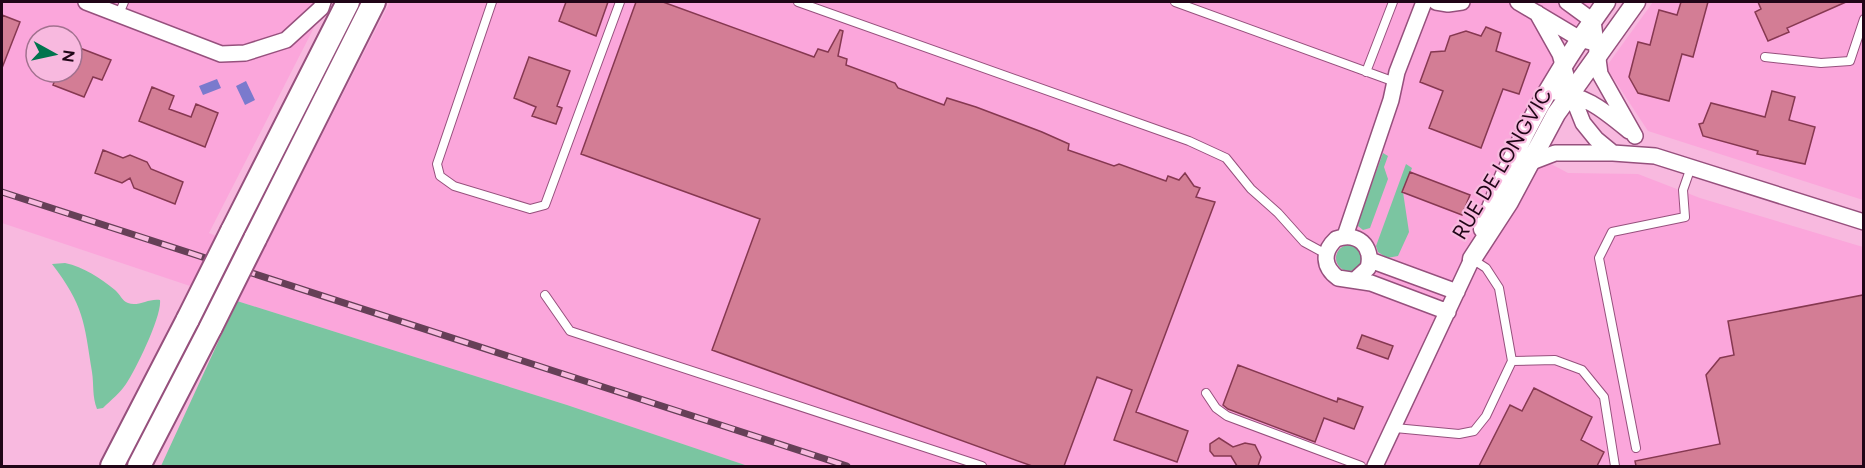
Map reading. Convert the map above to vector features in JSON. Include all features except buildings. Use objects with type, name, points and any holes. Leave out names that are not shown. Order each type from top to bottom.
[{"type":"main road","points":[[112,466],[348,2]]},
{"type":"main road","points":[[139,466],[374,2]]},
{"type":"street","points":[[86,2],[121,8],[221,54],[245,53],[286,40],[321,8],[324,2]]},
{"type":"street","points":[[353,43],[382,2]]},
{"type":"street","points":[[1345,236],[1395,82],[1424,2]]},
{"type":"street","points":[[1436,2],[1448,4],[1462,2]]},
{"type":"street","points":[[1518,2],[1591,46],[1600,74],[1635,136]]},
{"type":"street","points":[[1567,2],[1593,21]]},
{"type":"street","name":"RUE DE LONGVIC","points":[[1472,259],[1509,202],[1529,163],[1571,93],[1591,46],[1593,21],[1606,2]]},
{"type":"street","name":"RUE DE LONGVIC","points":[[1472,259],[1495,196],[1564,64],[1615,31],[1636,2]]},
{"type":"street","points":[[1537,13],[1564,64],[1571,93],[1583,123],[1596,139],[1613,153]]},
{"type":"street","points":[[1549,91],[1571,93],[1600,107],[1655,156]]},
{"type":"street","points":[[1529,163],[1555,153],[1655,156],[1863,222]]},
{"type":"street","points":[[1345,236],[1355,237],[1369,250],[1370,260],[1363,275],[1356,279],[1347,280],[1331,273],[1326,264],[1329,245],[1345,236]]},
{"type":"street","points":[[1375,466],[1395,428],[1472,259]]},
{"type":"street","points":[[1370,260],[1457,292]]},
{"type":"street","points":[[1356,279],[1448,312]]},
{"type":"lane","points":[[492,2],[437,164],[440,176],[454,186],[530,209],[545,206],[620,2]]},
{"type":"lane","points":[[798,2],[1189,141],[1226,158],[1251,189],[1278,213],[1304,242],[1326,254]]},
{"type":"lane","points":[[1175,2],[1395,82]]},
{"type":"lane","points":[[1366,72],[1393,2]]},
{"type":"lane","points":[[1765,57],[1821,63],[1850,61],[1863,19]]},
{"type":"lane","points":[[1636,448],[1599,258],[1612,232],[1685,217],[1683,190],[1691,167]]},
{"type":"lane","points":[[1395,428],[1459,434],[1474,431],[1486,416],[1512,361],[1499,288],[1486,268],[1472,259]]},
{"type":"lane","points":[[545,294],[570,331],[982,466]]},
{"type":"lane","points":[[1512,361],[1555,360],[1582,370],[1604,397],[1615,466]]},
{"type":"lane","points":[[1206,393],[1216,408],[1227,416],[1361,466]]},
{"type":"shaded area","points":[[2,2],[327,2],[209,233],[221,238],[196,288],[2,223]]},
{"type":"shaded area","points":[[390,2],[1592,2],[1560,48],[1513,144],[1568,173],[1638,174],[1700,198],[1863,247],[1863,466],[748,466],[567,405],[237,301]]},
{"type":"shaded area","points":[[1653,2],[1863,2],[1863,200],[1648,131],[1606,67]]},
{"type":"shaded area","points":[[217,79],[221,88],[203,95],[199,86]]},
{"type":"shaded area","points":[[246,81],[255,100],[245,105],[236,86]]},
{"type":"green space","points":[[1383,153],[1388,156],[1384,167],[1388,179],[1370,228],[1363,230],[1358,226],[1360,216]]},
{"type":"green space","points":[[1406,164],[1412,168],[1403,192],[1409,232],[1398,256],[1387,258],[1378,252],[1376,246]]},
{"type":"green space","points":[[1349,245],[1358,249],[1362,258],[1358,267],[1349,271],[1340,267],[1336,258],[1340,249]]},
{"type":"green space","points":[[65,263],[98,277],[128,303],[160,300],[160,308],[153,330],[136,367],[124,387],[103,408],[97,409],[95,404],[89,354],[77,303],[52,264]]},
{"type":"green space","points":[[237,301],[567,405],[748,466],[161,466]]},
{"type":"railway","points":[[2,192],[847,466]]}]
